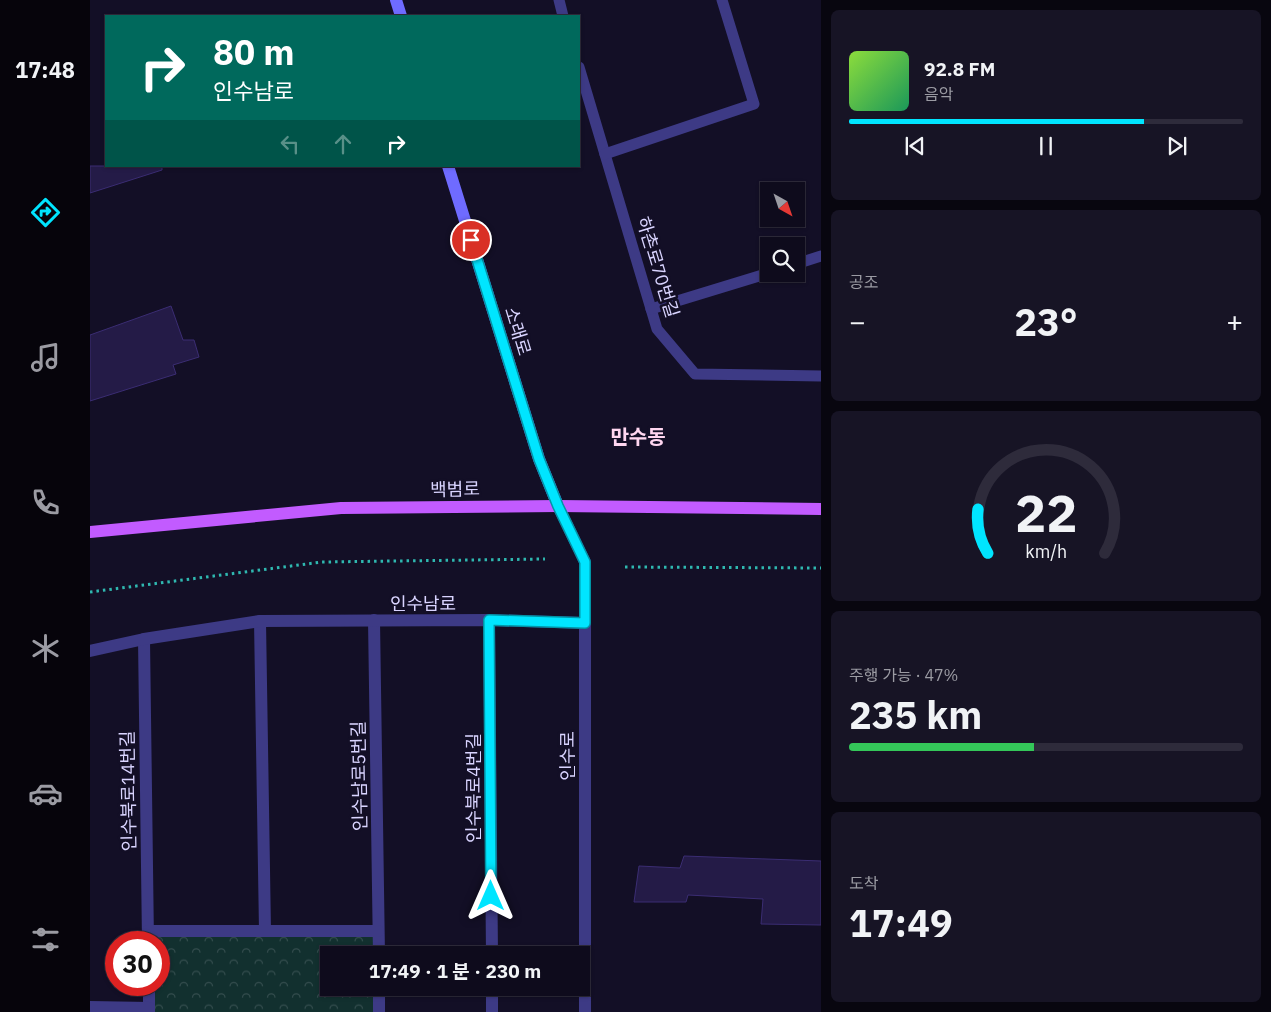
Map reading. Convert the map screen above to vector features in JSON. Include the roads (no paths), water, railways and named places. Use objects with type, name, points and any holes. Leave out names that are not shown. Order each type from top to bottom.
[{"type":"main road","points":[[396,0],[402,15]]},
{"type":"main road","name":"소래로","points":[[448,167],[539,459],[558,506]]},
{"type":"main road","name":"백범로","points":[[90,532],[341,508],[558,506],[821,509]]},
{"type":"street","name":"인수로","points":[[558,506],[585,562],[585,1012]]},
{"type":"street","name":"인수남로5번길","points":[[374,620],[378,946]]},
{"type":"street","name":"인수남로","points":[[90,651],[144,639],[260,621],[489,620],[585,623]]},
{"type":"street","name":"인수북로4번길","points":[[489,620],[492,946]]},
{"type":"street","points":[[260,621],[265,931]]},
{"type":"street","name":"인수북로14번길","points":[[144,639],[148,931]]},
{"type":"street","points":[[170,936],[265,931],[378,931]]},
{"type":"street","points":[[90,1007],[149,1010],[149,996]]},
{"type":"street","points":[[379,996],[379,1012]]},
{"type":"street","points":[[492,996],[492,1012]]},
{"type":"lane","points":[[558,0],[563,15]]},
{"type":"lane","points":[[605,154],[754,104],[722,0]]},
{"type":"lane","name":"하촌로70번길","points":[[580,70],[657,328],[695,374],[821,376]]},
{"type":"lane","points":[[805,261],[821,256]]},
{"type":"lane","points":[[651,309],[760,276]]},
{"type":"district","name":"만수동","points":[[638,436]]}]
